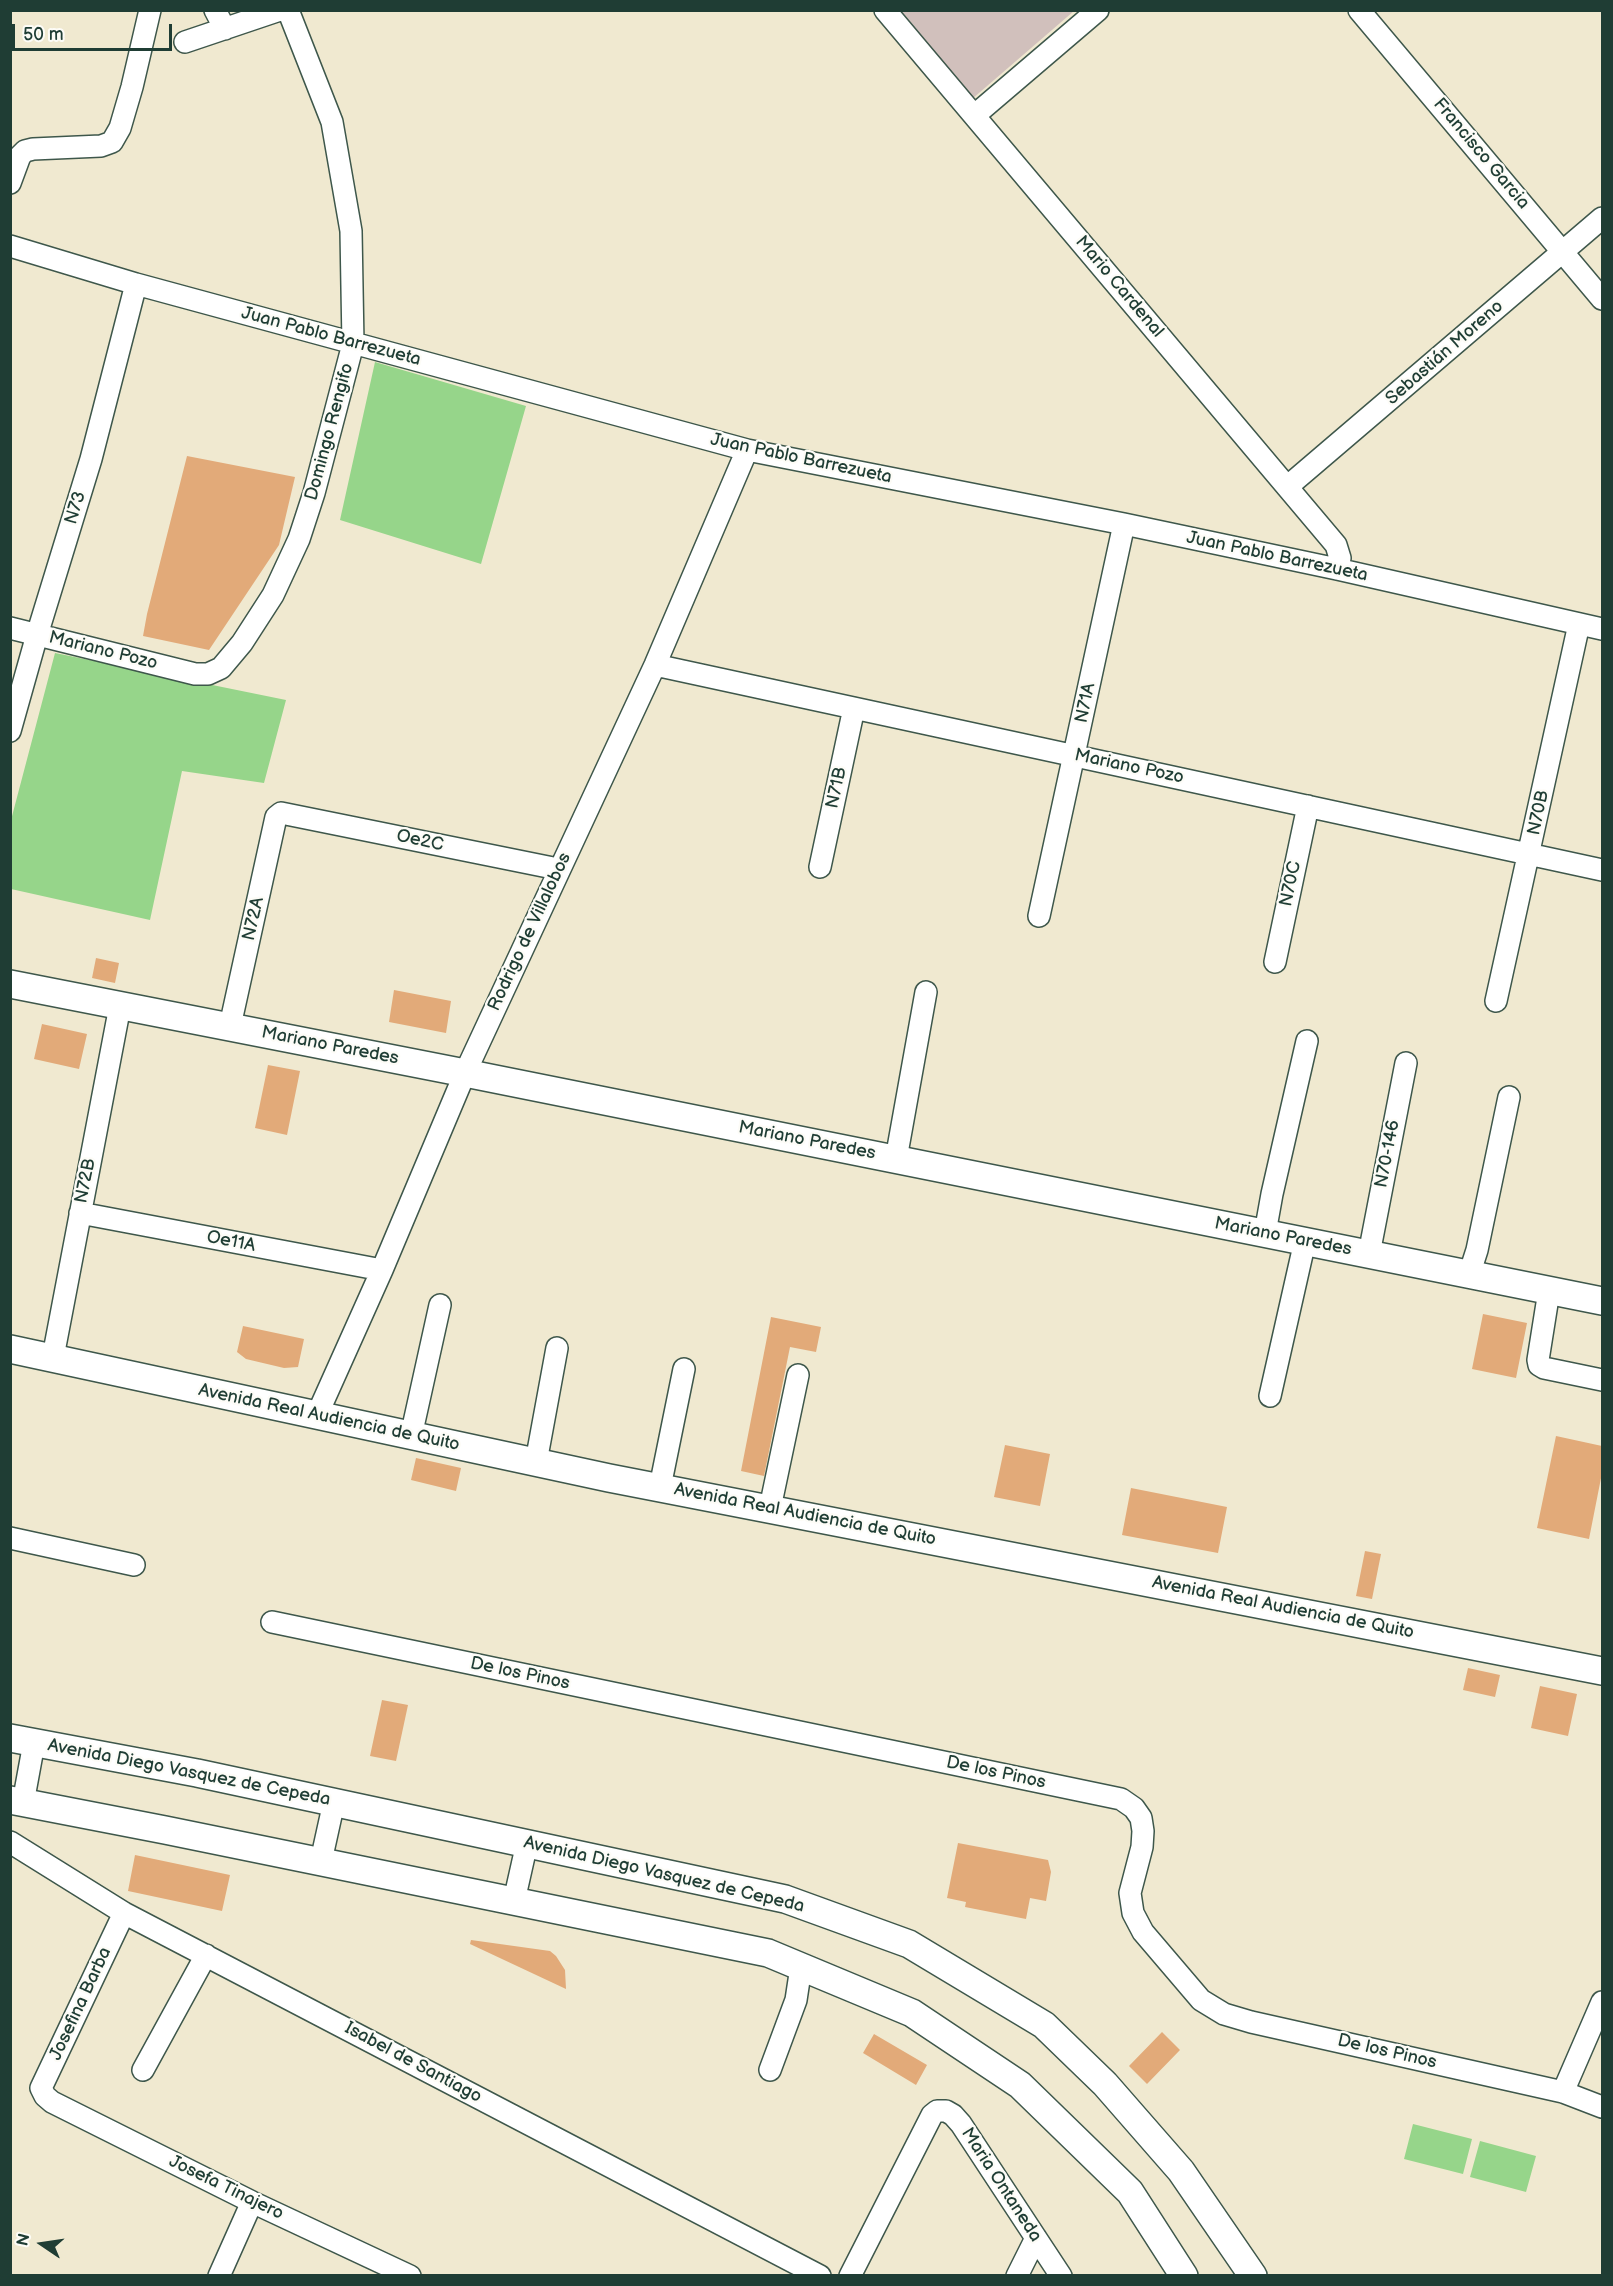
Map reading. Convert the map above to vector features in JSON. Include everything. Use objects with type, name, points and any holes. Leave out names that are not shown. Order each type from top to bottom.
[{"type":"main road","name":"Mariano Paredes","points":[[10,984],[1305,1241],[1370,1249],[1469,1275],[1602,1301]]},
{"type":"main road","name":"Avenida Real Audiencia de Quito","points":[[10,1349],[536,1462],[1602,1671]]},
{"type":"main road","name":"Avenida Diego Vasquez de Cepeda","points":[[22,1740],[334,1802],[785,1899],[909,1944],[1044,2025],[1105,2085],[1181,2171],[1252,2276]]},
{"type":"main road","points":[[17,1801],[768,1953],[912,2013],[1020,2085],[1130,2192],[1184,2276]]},
{"type":"street","points":[[10,183],[20,156],[25,151],[100,146],[112,142],[120,128],[129,97],[150,10]]},
{"type":"street","points":[[185,42],[220,20],[280,10]]},
{"type":"street","name":"Domingo Rengifo","points":[[195,674],[208,674],[221,668],[242,643],[282,577],[299,539],[314,493],[353,344],[351,231],[343,177],[332,122],[288,10]]},
{"type":"street","name":"Mario Cardenal","points":[[885,10],[1336,545],[1340,558],[1337,569]]},
{"type":"street","points":[[975,115],[1098,10]]},
{"type":"street","name":"Francisco Garcia","points":[[1359,10],[1602,299]]},
{"type":"street","name":"Sebastián Moreno","points":[[1287,487],[1602,218]]},
{"type":"street","name":"Juan Pablo Barrezueta","points":[[10,246],[136,284],[747,450],[1124,524],[1602,629]]},
{"type":"street","name":"N73","points":[[10,731],[91,459],[136,284]]},
{"type":"street","name":"Rodrigo de Villalobos","points":[[317,1415],[382,1270],[465,1073],[558,869],[655,665],[747,450]]},
{"type":"street","name":"N71A","points":[[1039,916],[1124,524]]},
{"type":"street","name":"N70B","points":[[1496,1001],[1579,624]]},
{"type":"street","name":"Mariano Pozo","points":[[10,628],[195,674]]},
{"type":"street","name":"Mariano Pozo","points":[[655,665],[1602,870]]},
{"type":"street","name":"N71B","points":[[820,867],[854,708]]},
{"type":"street","name":"N70C","points":[[1275,962],[1308,806]]},
{"type":"street","name":"Oe2C","points":[[281,813],[558,869]]},
{"type":"street","name":"N72A","points":[[230,1026],[276,817],[281,813]]},
{"type":"street","points":[[896,1159],[926,992]]},
{"type":"street","name":"N72B","points":[[53,1357],[120,1006]]},
{"type":"street","points":[[1265,1233],[1307,1041]]},
{"type":"street","name":"N70-146","points":[[1370,1249],[1406,1063]]},
{"type":"street","points":[[1469,1275],[1477,1250],[1509,1097]]},
{"type":"street","name":"Oe11A","points":[[80,1213],[382,1270]]},
{"type":"street","points":[[1270,1396],[1305,1241]]},
{"type":"street","points":[[1549,1291],[1539,1350],[1539,1365],[1602,1380]]},
{"type":"street","points":[[411,1436],[440,1305]]},
{"type":"street","points":[[536,1462],[557,1348]]},
{"type":"street","points":[[660,1487],[684,1369]]},
{"type":"street","points":[[770,1509],[798,1376]]},
{"type":"street","points":[[10,1538],[134,1565]]},
{"type":"street","name":"De los Pinos","points":[[272,1622],[1121,1799],[1134,1808],[1141,1818],[1143,1831],[1142,1847],[1130,1893],[1133,1913],[1143,1932],[1201,2000],[1224,2014],[1251,2022],[1563,2092],[1602,2107]]},
{"type":"street","points":[[17,1801],[22,1740]]},
{"type":"street","points":[[321,1862],[334,1802]]},
{"type":"street","name":"Isabel de Santiago","points":[[10,1842],[124,1913],[820,2276]]},
{"type":"street","points":[[514,1901],[527,1843]]},
{"type":"street","name":"Josefina Barba","points":[[45,2096],[41,2088],[124,1913]]},
{"type":"street","points":[[143,2070],[206,1955]]},
{"type":"street","points":[[770,2070],[796,2000],[801,1967]]},
{"type":"street","points":[[1563,2092],[1602,2002]]},
{"type":"street","name":"Josefa Tinajero","points":[[45,2096],[52,2102],[252,2202],[410,2276]]},
{"type":"street","name":"Maria Ontaneda","points":[[850,2276],[932,2115],[937,2111],[946,2111],[961,2124],[1061,2276]]},
{"type":"street","points":[[219,2276],[252,2202]]},
{"type":"street","points":[[1017,2276],[1036,2238]]},
{"type":"shaded area","points":[[896,11],[1074,11],[972,99]]},
{"type":"green space","points":[[375,362],[526,406],[481,564],[340,520]]},
{"type":"green space","points":[[55,653],[286,700],[264,783],[182,771],[150,920],[11,889],[11,820]]},
{"type":"green space","points":[[1413,2124],[1472,2139],[1463,2174],[1404,2159]]},
{"type":"green space","points":[[1480,2141],[1536,2156],[1526,2192],[1470,2177]]},
{"type":"building","points":[[187,456],[295,477],[279,545],[209,650],[143,636]]},
{"type":"building","points":[[96,958],[119,963],[115,983],[92,978]]},
{"type":"building","points":[[394,990],[451,1001],[446,1033],[389,1022]]},
{"type":"building","points":[[42,1024],[87,1034],[79,1069],[34,1059]]},
{"type":"building","points":[[268,1065],[300,1071],[287,1135],[255,1128]]},
{"type":"building","points":[[1483,1314],[1527,1323],[1516,1378],[1472,1369]]},
{"type":"building","points":[[771,1317],[821,1327],[816,1352],[790,1347],[764,1476],[741,1471]]},
{"type":"building","points":[[243,1326],[304,1339],[298,1367],[284,1368],[246,1359],[237,1352]]},
{"type":"building","points":[[1556,1436],[1602,1446],[1602,1473],[1589,1539],[1537,1528]]},
{"type":"building","points":[[1005,1445],[1050,1454],[1040,1506],[994,1497]]},
{"type":"building","points":[[416,1458],[461,1468],[456,1491],[411,1480]]},
{"type":"building","points":[[1131,1488],[1227,1507],[1218,1553],[1122,1535]]},
{"type":"building","points":[[1365,1551],[1381,1554],[1372,1599],[1356,1596]]},
{"type":"building","points":[[1468,1668],[1500,1675],[1495,1697],[1463,1690]]},
{"type":"building","points":[[1540,1686],[1577,1694],[1568,1736],[1531,1728]]},
{"type":"building","points":[[382,1700],[408,1705],[396,1761],[370,1756]]},
{"type":"building","points":[[958,1843],[1048,1860],[1051,1872],[1046,1901],[1030,1898],[1026,1919],[965,1907],[966,1902],[947,1898]]},
{"type":"building","points":[[135,1855],[230,1875],[222,1911],[128,1891]]},
{"type":"building","points":[[471,1940],[550,1951],[565,1970],[566,1989],[470,1944]]},
{"type":"building","points":[[1162,2032],[1180,2050],[1147,2084],[1129,2066]]},
{"type":"building","points":[[874,2034],[927,2065],[916,2085],[863,2053]]}]
